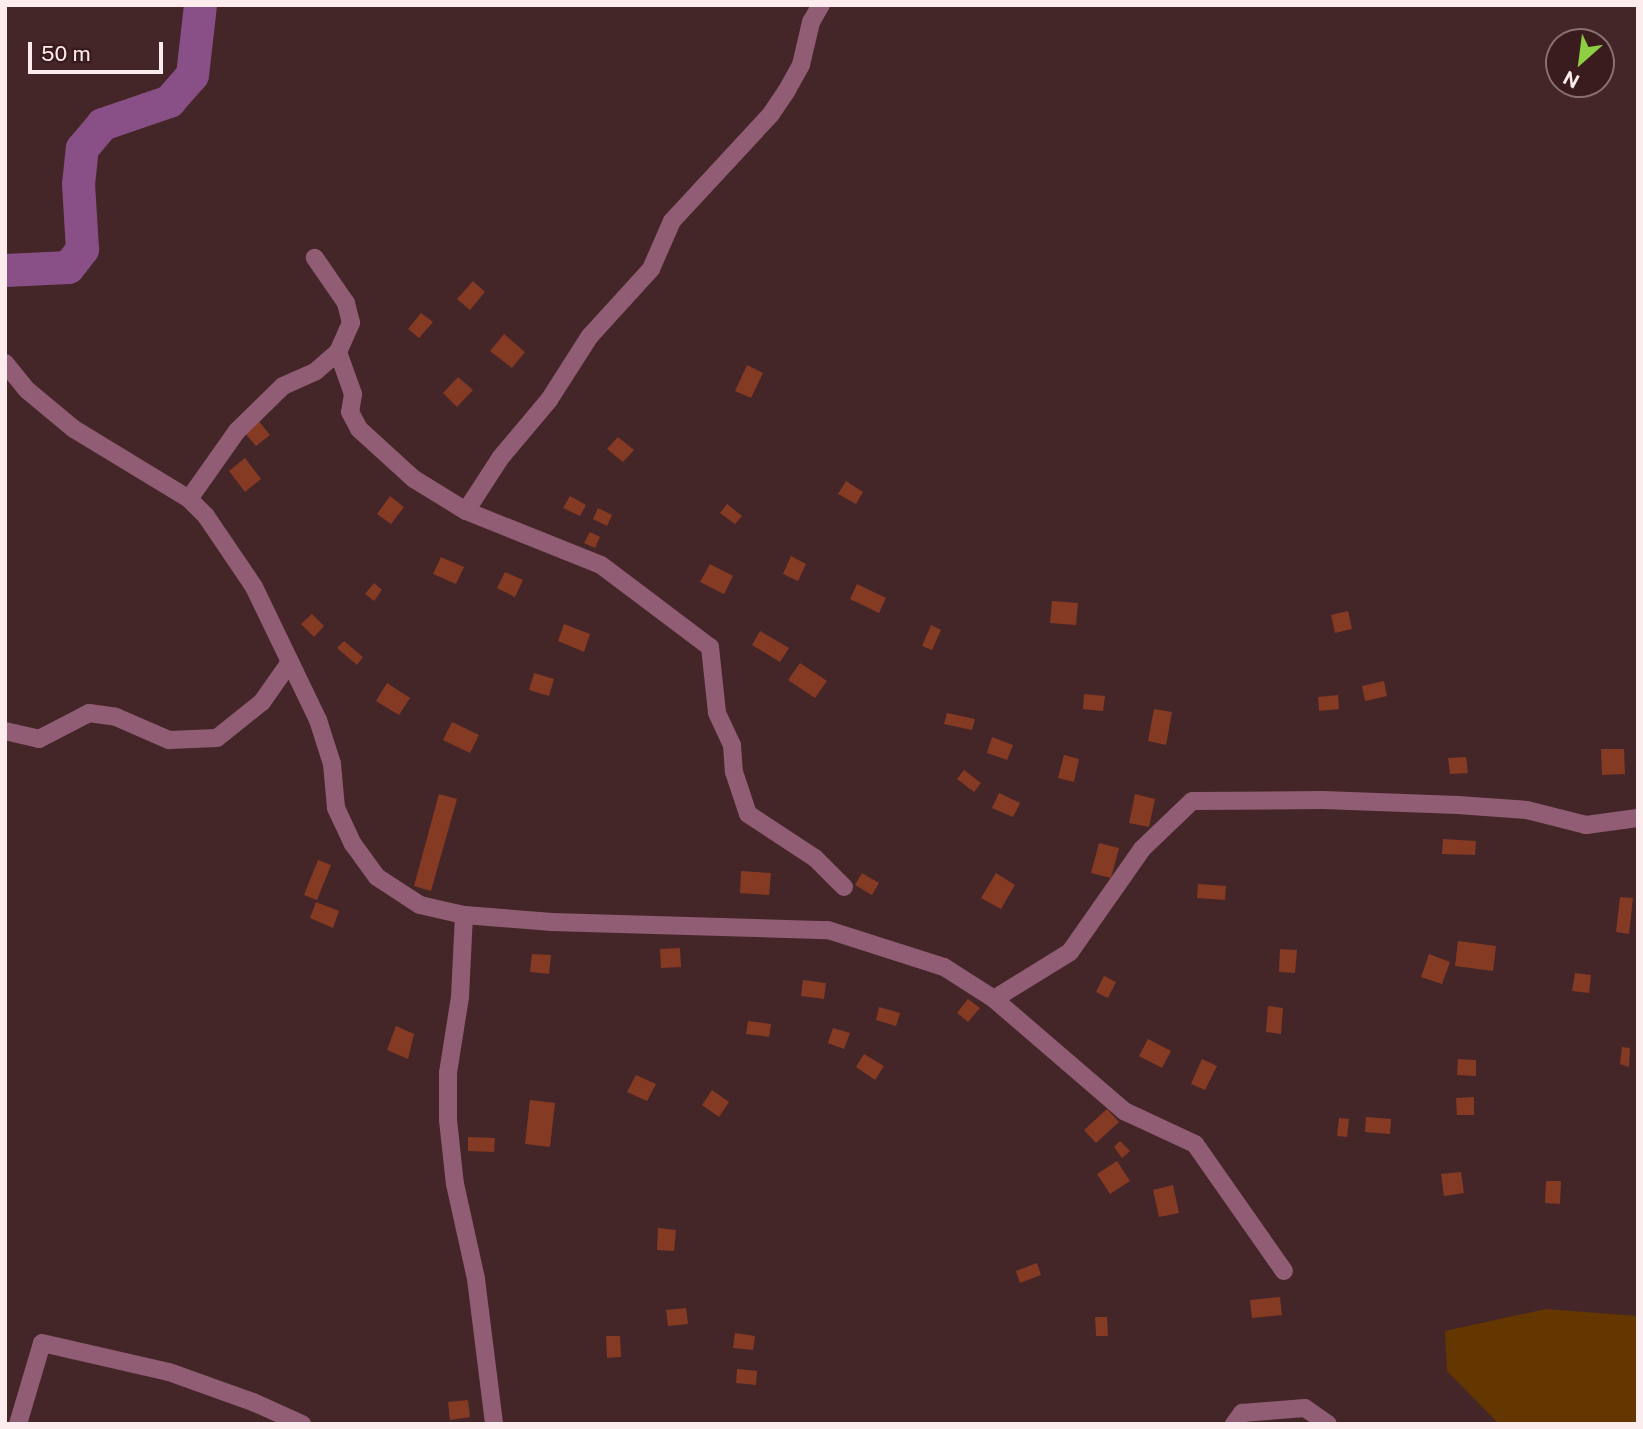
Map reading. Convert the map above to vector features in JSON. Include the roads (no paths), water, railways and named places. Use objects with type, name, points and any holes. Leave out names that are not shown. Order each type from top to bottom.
[{"type":"street","points":[[466,511],[500,457],[549,400],[590,336],[651,269],[672,220],[771,114],[801,65],[811,22],[821,5]]},
{"type":"street","points":[[189,499],[237,430],[284,386],[316,371],[338,352],[351,323],[346,303],[315,258]]},
{"type":"street","points":[[338,352],[353,394],[350,412],[359,429],[414,479],[466,511],[601,565],[710,647],[718,713],[732,745],[734,772],[748,814],[815,858],[844,887]]},
{"type":"street","points":[[5,363],[27,390],[74,429],[189,499],[206,516],[254,587],[318,720],[332,764],[336,808],[353,844],[377,877],[420,905],[464,915],[552,922],[828,930],[944,967],[994,999],[1124,1111],[1195,1144],[1284,1271]]},
{"type":"street","points":[[5,731],[39,739],[89,713],[116,717],[169,740],[217,738],[262,702],[290,662]]},
{"type":"street","points":[[994,999],[1070,952],[1142,849],[1192,801],[1323,800],[1458,805],[1527,810],[1586,825],[1638,818]]},
{"type":"street","points":[[464,915],[460,997],[448,1073],[448,1121],[455,1184],[476,1279],[494,1424]]},
{"type":"street","points":[[18,1424],[42,1343],[169,1372],[253,1402],[302,1424]]},
{"type":"street","points":[[1234,1424],[1242,1413],[1305,1408],[1328,1424]]},
{"type":"waterway","points":[[5,270],[68,267],[82,249],[78,184],[82,148],[102,124],[169,101],[192,75],[200,5]]}]
